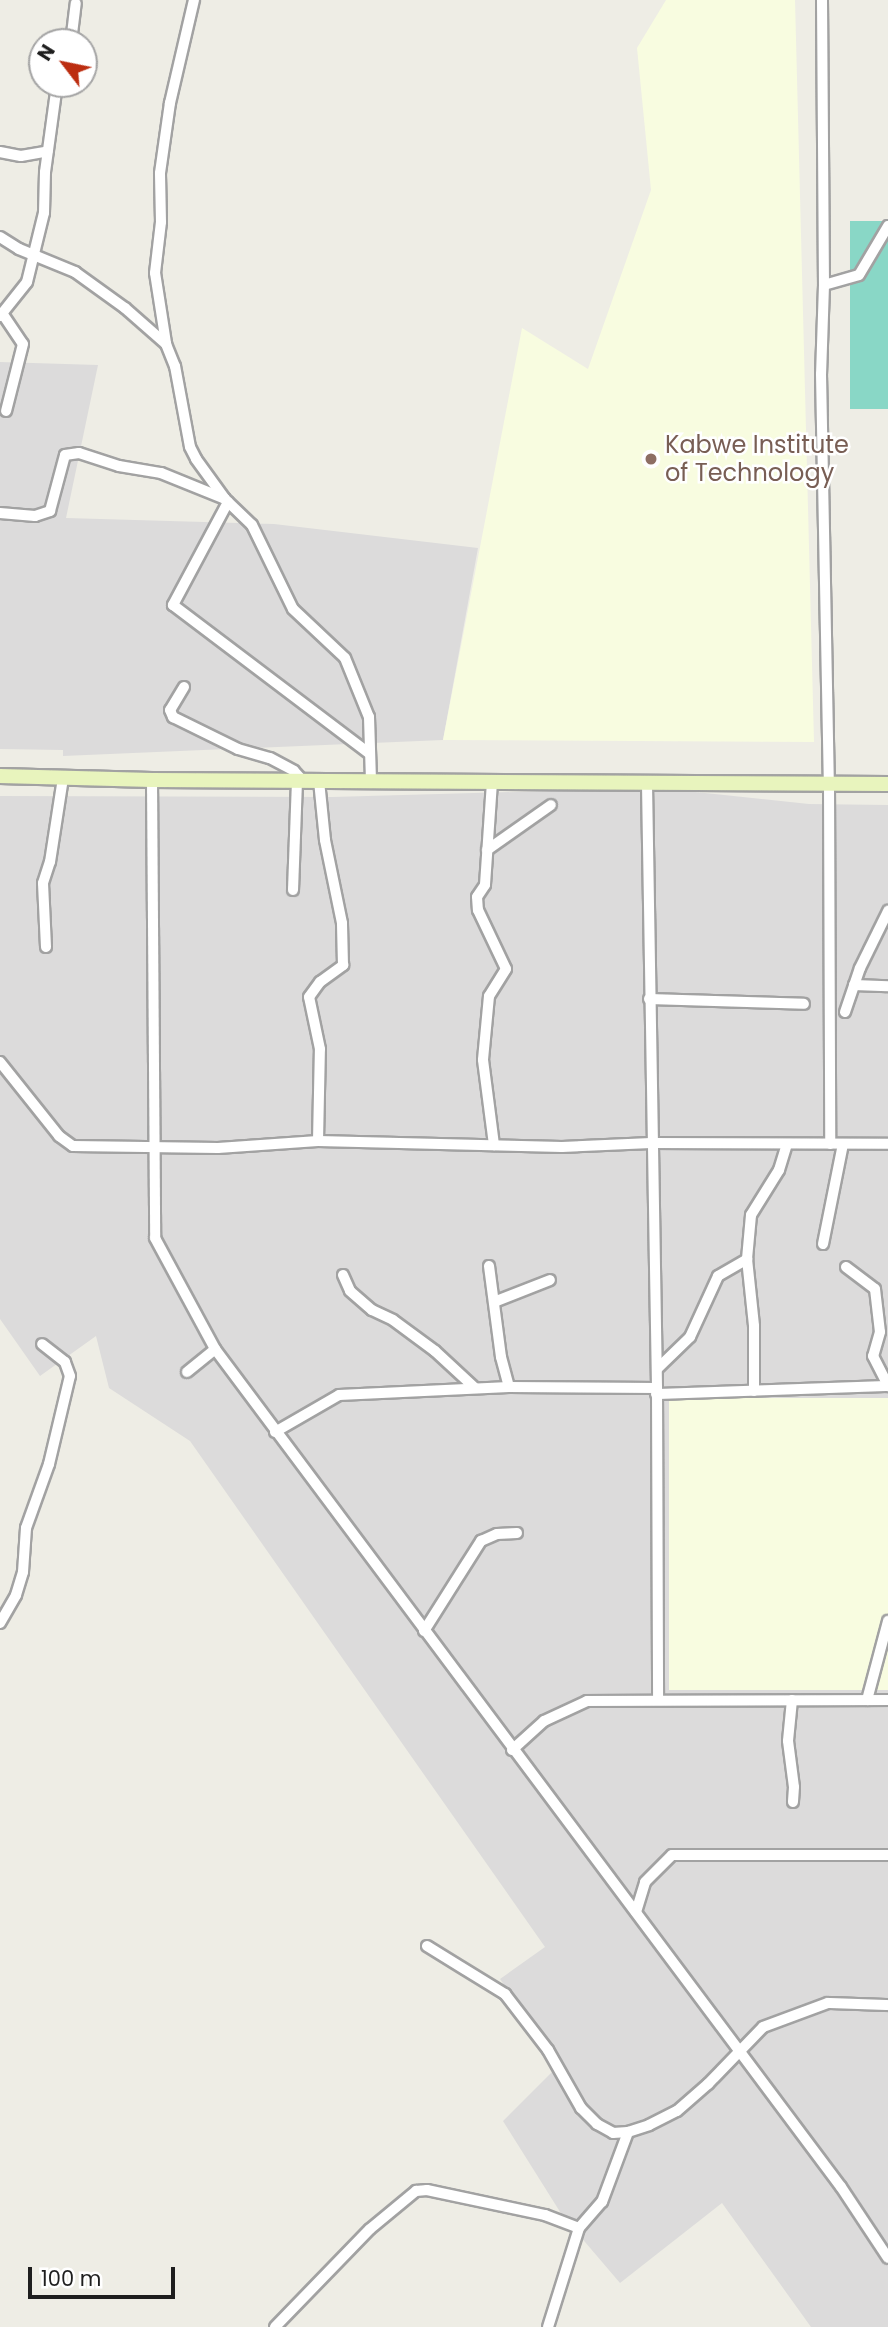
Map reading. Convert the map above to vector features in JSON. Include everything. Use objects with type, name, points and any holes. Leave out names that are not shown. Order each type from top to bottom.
[{"type":"street","points":[[194,0],[173,91],[160,173],[161,222],[155,274],[166,344],[175,366],[190,447],[227,501],[252,525],[293,609],[345,658],[367,706],[371,782]]},
{"type":"street","points":[[822,0],[824,285],[821,374],[829,785],[830,1144]]},
{"type":"street","points":[[73,28],[76,3]]},
{"type":"street","points":[[6,411],[23,344],[17,330],[1,315],[26,282],[44,213],[55,98]]},
{"type":"street","points":[[0,152],[21,156],[48,150]]},
{"type":"street","points":[[824,285],[859,275],[888,226]]},
{"type":"street","points":[[0,237],[33,255],[75,272],[125,308],[166,344]]},
{"type":"street","points":[[0,513],[35,516],[50,511],[65,455],[79,453],[119,466],[161,473],[227,501]]},
{"type":"street","points":[[227,501],[173,605],[370,754]]},
{"type":"street","points":[[184,687],[170,710],[173,717],[200,733],[289,768],[300,781],[293,890]]},
{"type":"street","points":[[0,776],[371,782],[888,784]]},
{"type":"street","points":[[46,947],[43,883],[50,862],[63,778]]},
{"type":"street","points":[[152,780],[155,1238],[215,1349],[512,1750],[739,2049],[841,2187],[888,2258]]},
{"type":"street","points":[[318,1141],[321,1058],[318,1027],[309,997],[320,982],[343,965],[342,923],[325,839],[319,781]]},
{"type":"street","points":[[492,782],[485,886],[477,897],[478,910],[506,969],[489,996],[483,1060],[494,1145]]},
{"type":"street","points":[[647,784],[651,1143],[657,1369],[658,1699]]},
{"type":"street","points":[[487,850],[551,805]]},
{"type":"street","points":[[845,1012],[854,985],[888,911]]},
{"type":"street","points":[[854,985],[888,986]]},
{"type":"street","points":[[649,999],[804,1004]]},
{"type":"street","points":[[0,1062],[59,1136],[72,1146],[218,1148],[318,1141],[562,1147],[651,1143],[888,1144]]},
{"type":"street","points":[[754,1391],[754,1325],[747,1259],[751,1215],[779,1170],[787,1144]]},
{"type":"street","points":[[823,1244],[843,1144]]},
{"type":"street","points":[[657,1369],[690,1337],[718,1276],[747,1259]]},
{"type":"street","points":[[489,1266],[501,1357],[509,1387]]},
{"type":"street","points":[[275,1432],[340,1395],[509,1387],[754,1391],[888,1386],[873,1356],[880,1332],[875,1289],[846,1267]]},
{"type":"street","points":[[343,1275],[350,1291],[435,1351],[475,1388]]},
{"type":"street","points":[[494,1302],[550,1280]]},
{"type":"street","points":[[0,1623],[16,1595],[23,1572],[26,1528],[50,1464],[70,1376],[65,1362],[42,1344]]},
{"type":"street","points":[[187,1372],[215,1349]]},
{"type":"street","points":[[424,1631],[481,1541],[496,1534],[517,1533]]},
{"type":"street","points":[[867,1700],[888,1621]]},
{"type":"street","points":[[792,1700],[788,1741],[794,1787],[793,1802]]},
{"type":"street","points":[[512,1750],[544,1721],[587,1701],[888,1700]]},
{"type":"street","points":[[636,1912],[645,1882],[672,1855],[888,1855]]},
{"type":"street","points":[[427,1946],[505,1994],[548,2050],[581,2108],[597,2124],[613,2133],[628,2133],[677,2110],[708,2084],[763,2027],[828,2003],[888,2005]]},
{"type":"street","points":[[548,2327],[579,2228],[602,2202],[628,2133]]},
{"type":"street","points":[[275,2327],[370,2229],[416,2191],[427,2190],[545,2215],[579,2228]]},
{"type":"shaded area","name":"Kabwe Institute of Technology","points":[[666,0],[795,0],[814,742],[443,740],[522,328],[588,369],[651,190],[637,48]]},
{"type":"shaded area","points":[[850,221],[888,221],[888,409],[850,409]]},
{"type":"shaded area","points":[[0,362],[98,365],[66,518],[274,524],[478,548],[443,740],[63,756],[63,750],[0,749]]},
{"type":"shaded area","points":[[658,788],[809,804],[888,805],[888,2327],[811,2327],[722,2203],[620,2283],[562,2215],[503,2121],[560,2064],[500,1979],[545,1947],[190,1441],[109,1388],[96,1336],[40,1376],[0,1319],[0,796],[332,797]]},
{"type":"shaded area","points":[[669,1398],[888,1398],[888,1690],[669,1690]]},
{"type":"place","name":"Kabwe Institute of Technology","points":[[651,459]]}]
